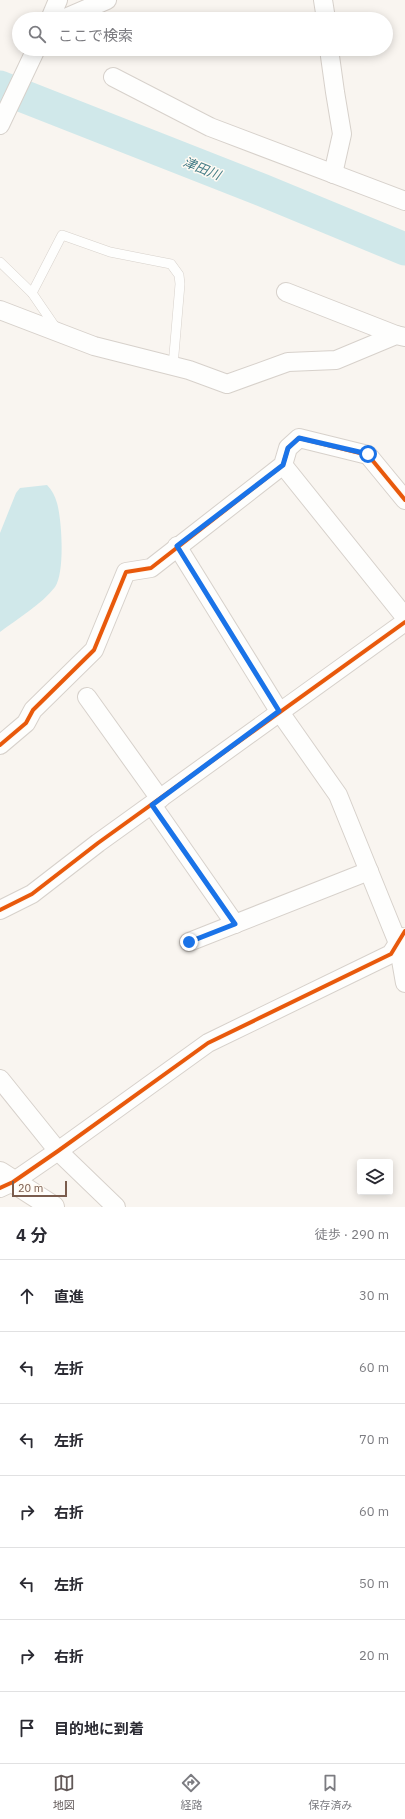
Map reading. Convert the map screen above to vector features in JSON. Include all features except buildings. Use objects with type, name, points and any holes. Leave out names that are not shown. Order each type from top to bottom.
[{"type":"street","points":[[53,12],[58,0]]},
{"type":"street","points":[[79,12],[107,0]]},
{"type":"street","points":[[323,0],[325,12]]},
{"type":"street","points":[[2,121],[32,56]]},
{"type":"street","points":[[330,56],[342,134],[334,174]]},
{"type":"street","points":[[113,77],[210,127],[405,201]]},
{"type":"street","points":[[286,292],[401,336]]},
{"type":"street","points":[[0,310],[94,346],[173,366],[227,384],[288,362],[336,360],[401,336]]},
{"type":"street","points":[[0,744],[26,723],[33,710],[94,650],[126,572],[150,568],[283,465],[288,448],[299,438],[368,454],[405,500]]},
{"type":"street","points":[[283,465],[405,617]]},
{"type":"street","points":[[177,546],[279,711],[338,795],[369,871],[402,937],[405,983]]},
{"type":"street","points":[[0,910],[32,894],[98,843],[279,711],[405,622]]},
{"type":"street","points":[[87,697],[235,924]]},
{"type":"street","points":[[189,942],[369,871]]},
{"type":"street","points":[[4,1181],[58,1151],[208,1043],[392,954],[402,937]]},
{"type":"street","points":[[0,1079],[58,1151],[116,1207]]},
{"type":"street","points":[[4,1181],[53,1207]]},
{"type":"lane","points":[[32,294],[62,235],[110,252],[171,264],[179,275],[180,284],[173,366]]},
{"type":"lane","points":[[0,262],[32,294],[59,333]]},
{"type":"water","points":[[47,485],[52,491],[59,511],[62,546],[58,580],[50,593],[29,611],[0,632],[0,533],[16,493],[20,488]]},
{"type":"waterway","name":"津田川","points":[[0,87],[262,190],[405,249]]},
{"type":"cycle path","points":[[0,745],[26,723],[33,710],[94,650],[126,572],[151,568],[283,465],[288,448],[299,438],[368,455],[405,500]]},
{"type":"cycle path","points":[[0,910],[32,894],[98,843],[405,622]]},
{"type":"cycle path","points":[[0,1188],[13,1182],[58,1151],[208,1043],[391,954],[405,931]]},
{"type":"route","points":[[189,942],[235,924],[152,805],[279,711],[177,546],[283,465],[288,448],[299,438],[368,454]]}]
